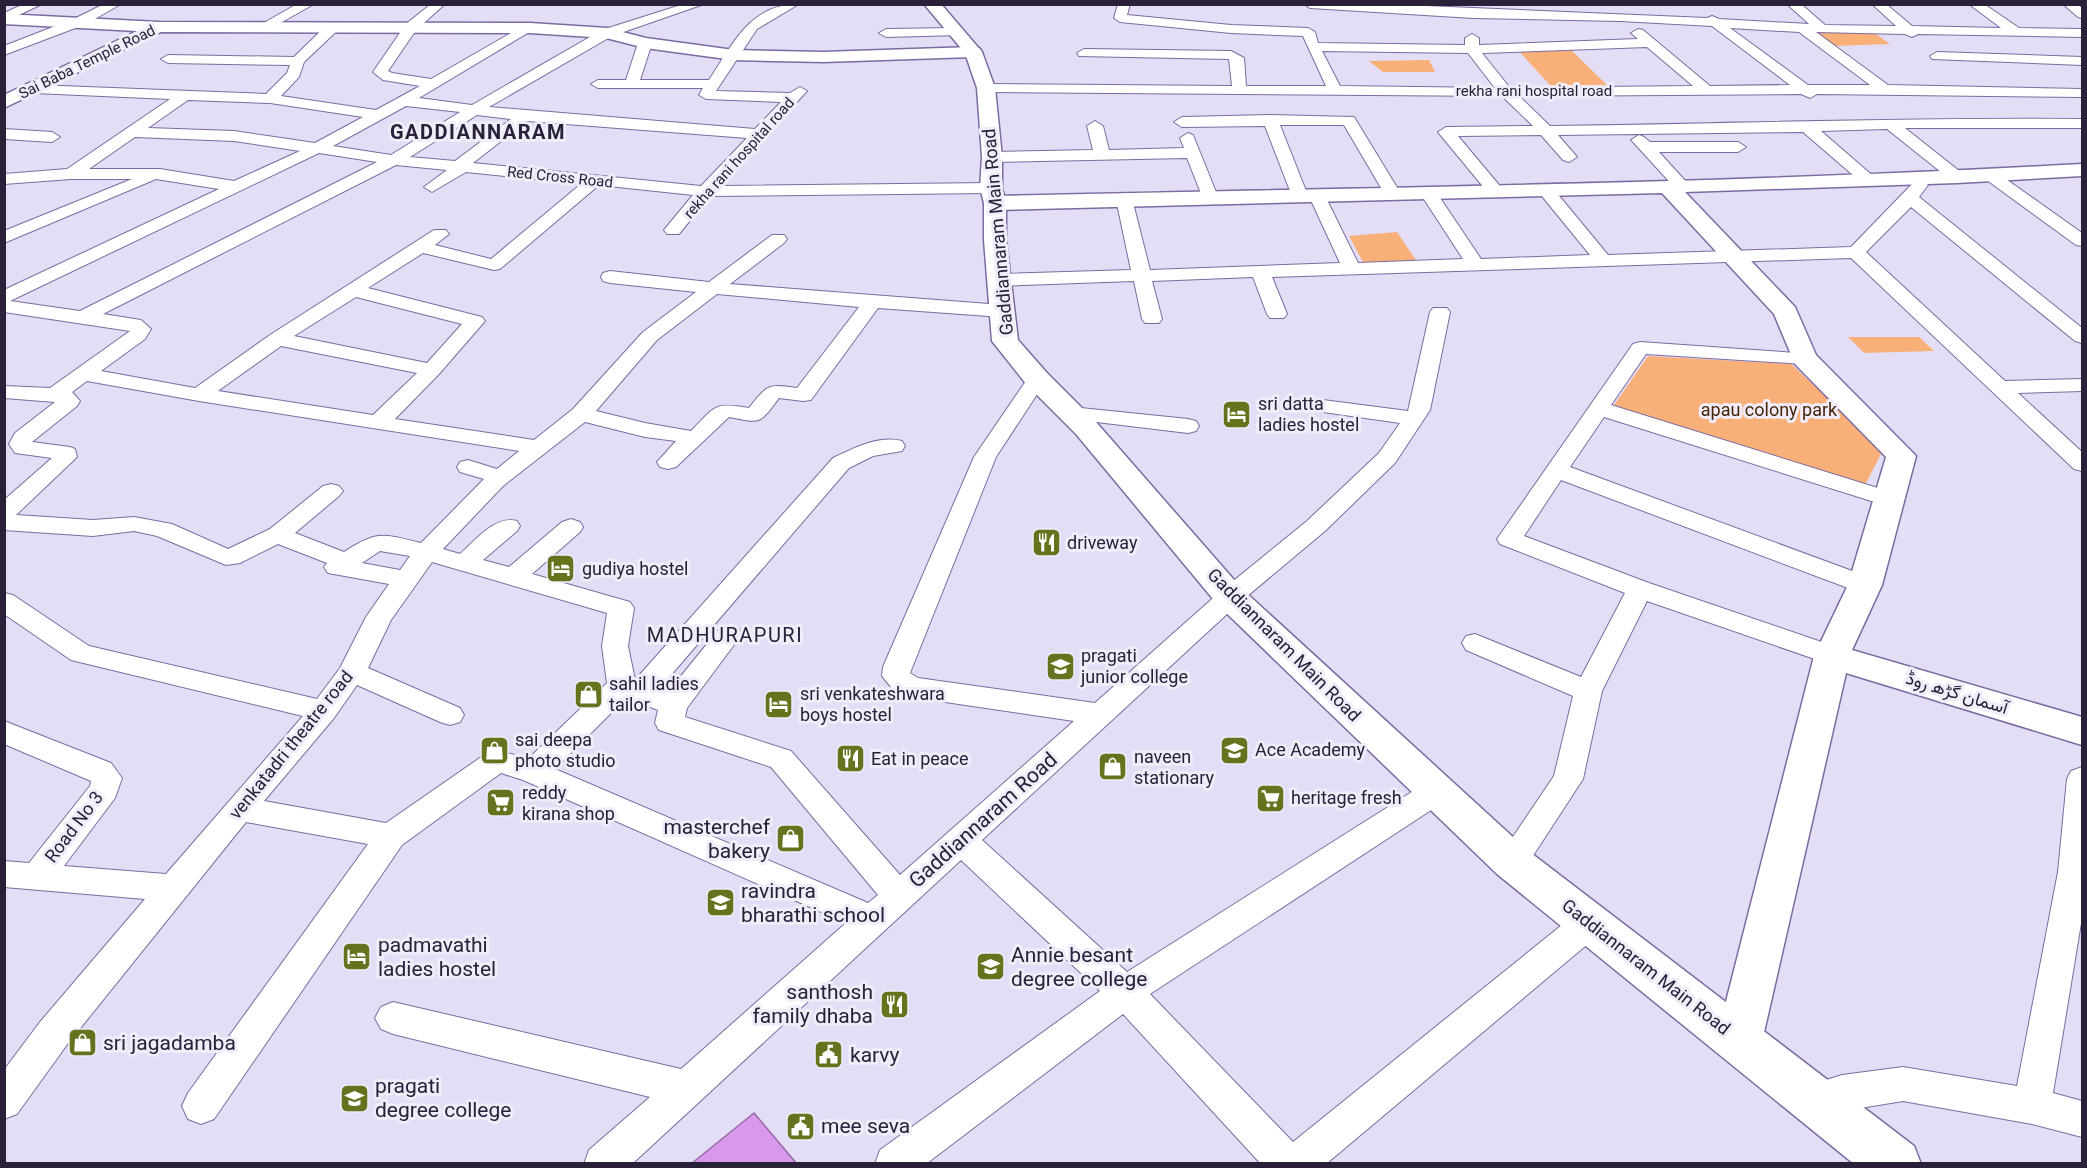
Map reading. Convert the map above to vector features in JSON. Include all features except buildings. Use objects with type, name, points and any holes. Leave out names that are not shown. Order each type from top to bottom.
[{"type":"street","points":[[4,19],[36,4]]},
{"type":"street","points":[[4,51],[81,21],[115,4]]},
{"type":"street","points":[[261,28],[308,4]]},
{"type":"street","points":[[435,84],[388,77],[380,72],[411,27],[439,4]]},
{"type":"street","points":[[80,318],[394,160],[474,110],[607,33],[698,4]]},
{"type":"street","points":[[598,84],[713,84],[752,26],[774,12],[793,4]]},
{"type":"street","name":"Gaddiannaram Main Road","points":[[932,4],[964,42],[986,88],[995,240],[1005,341],[1037,380],[1071,413],[1230,597],[1512,862],[1814,1101],[1872,1157]]},
{"type":"street","points":[[1124,4],[1120,18],[1231,29],[1309,15],[1338,5],[1413,12],[1473,9],[1524,14],[1620,16],[1802,28],[2082,33]]},
{"type":"street","points":[[1698,4],[1714,23],[1851,126]]},
{"type":"street","points":[[1793,4],[1821,28]]},
{"type":"street","points":[[1878,4],[1978,90]]},
{"type":"street","points":[[1975,4],[2015,32]]},
{"type":"street","points":[[2069,4],[2082,14]]},
{"type":"street","name":"Sai Baba Temple Road","points":[[4,102],[193,9]]},
{"type":"street","points":[[1473,9],[1472,49],[1506,92],[1569,157]]},
{"type":"street","points":[[1524,14],[1562,46]]},
{"type":"street","points":[[1309,15],[1313,47],[1335,91]]},
{"type":"street","points":[[1620,16],[1707,91]]},
{"type":"street","points":[[4,19],[81,21],[159,27],[530,28],[607,33],[645,43],[734,55],[823,57],[964,42]]},
{"type":"street","points":[[270,99],[294,74],[298,61],[334,26]]},
{"type":"street","points":[[4,297],[316,149],[404,102],[530,28]]},
{"type":"street","points":[[1802,28],[1885,89]]},
{"type":"street","points":[[886,33],[964,42]]},
{"type":"street","points":[[632,84],[645,43]]},
{"type":"street","points":[[1313,47],[1472,49],[1650,44]]},
{"type":"street","points":[[1930,49],[2082,61]]},
{"type":"street","points":[[1084,71],[1231,55],[1237,58],[1239,90]]},
{"type":"street","points":[[168,59],[298,61]]},
{"type":"street","name":"rekha rani hospital road","points":[[986,88],[1084,71],[1176,106],[1239,90],[1506,92],[1885,89],[2082,93]]},
{"type":"street","name":"rekha rani hospital road","points":[[674,230],[705,191],[799,92],[706,96],[713,84]]},
{"type":"street","points":[[34,89],[270,99],[380,115]]},
{"type":"street","points":[[71,174],[184,96]]},
{"type":"street","points":[[404,102],[524,116],[761,134]]},
{"type":"street","points":[[1210,197],[1176,106],[1270,120],[1349,120],[1393,194]]},
{"type":"street","points":[[432,187],[524,116]]},
{"type":"street","points":[[1270,120],[1309,196],[1352,270]]},
{"type":"street","points":[[1496,191],[1446,132],[1999,122],[2082,124]]},
{"type":"street","points":[[1890,124],[1957,177]]},
{"type":"street","points":[[1095,126],[1102,154]]},
{"type":"street","points":[[1807,127],[1867,179]]},
{"type":"street","points":[[1628,129],[1646,147],[1734,257],[1786,312],[1804,358],[1901,456],[1865,585],[1832,656],[1739,1041]]},
{"type":"street","name":"Red Cross Road","points":[[130,132],[234,136],[394,160],[705,191],[993,183],[1102,154],[1193,153]]},
{"type":"street","points":[[4,134],[52,137]]},
{"type":"street","points":[[1646,147],[1738,147]]},
{"type":"street","points":[[993,183],[1124,199],[1545,190],[1990,176],[2082,170]]},
{"type":"street","points":[[4,179],[71,174],[160,174],[238,187]]},
{"type":"street","points":[[4,238],[160,174]]},
{"type":"street","points":[[1990,176],[2082,241]]},
{"type":"street","points":[[610,277],[712,290],[872,303],[1001,295],[1142,276],[1856,252],[1910,198],[1926,178]]},
{"type":"street","points":[[423,247],[494,265],[594,181]]},
{"type":"street","points":[[1545,190],[1604,261]]},
{"type":"street","points":[[1428,193],[1477,266]]},
{"type":"street","points":[[1910,198],[2082,337]]},
{"type":"street","points":[[1124,199],[1152,320]]},
{"type":"street","points":[[4,227],[37,225]]},
{"type":"street","points":[[199,395],[277,339],[440,234]]},
{"type":"street","name":"venkatadri theatre road","points":[[4,1101],[52,1034],[239,809],[324,711],[352,672],[380,617],[426,552],[500,477],[581,414],[650,336],[778,239]]},
{"type":"street","points":[[1856,252],[2082,464]]},
{"type":"street","points":[[1261,273],[1276,314]]},
{"type":"street","points":[[352,290],[475,321],[432,370],[379,422]]},
{"type":"street","points":[[581,414],[645,430],[696,438],[724,410],[755,415],[773,391],[803,395],[872,303]]},
{"type":"street","points":[[4,306],[134,324],[141,328],[138,335],[54,395]]},
{"type":"street","name":"Gaddiannaram Road","points":[[616,1160],[687,1088],[1230,597],[1316,526],[1387,459],[1419,410],[1440,312]]},
{"type":"street","points":[[277,339],[432,370]]},
{"type":"street","points":[[1804,358],[1640,348],[1509,539],[1640,589],[1832,656]]},
{"type":"street","points":[[82,374],[199,395],[536,447]]},
{"type":"street","points":[[1037,380],[985,457],[897,667],[896,676],[905,685],[918,688],[1100,714]]},
{"type":"street","points":[[2000,387],[2082,385]]},
{"type":"street","points":[[4,392],[54,395],[66,397],[69,400],[23,438],[20,444],[23,448],[62,452],[67,454],[66,457],[4,513]]},
{"type":"street","points":[[1323,406],[1414,418]]},
{"type":"street","points":[[1598,408],[1889,499]]},
{"type":"street","points":[[1071,413],[1188,426]]},
{"type":"street","points":[[668,462],[692,438]]},
{"type":"street","points":[[533,771],[630,689],[841,463],[867,450],[894,446]]},
{"type":"street","points":[[468,467],[500,477]]},
{"type":"street","points":[[1555,470],[1865,585]]},
{"type":"street","points":[[4,522],[93,528],[134,524],[163,529],[231,557],[279,534],[331,491]]},
{"type":"street","points":[[465,563],[508,526]]},
{"type":"street","points":[[513,577],[571,526]]},
{"type":"street","points":[[279,534],[290,541],[344,561],[375,543],[381,542],[426,552],[621,608],[615,646],[630,689]]},
{"type":"street","points":[[337,567],[406,579]]},
{"type":"street","points":[[1512,862],[1568,780],[1588,691],[1640,589]]},
{"type":"street","points":[[4,601],[81,652],[324,711]]},
{"type":"street","points":[[729,634],[674,705],[669,723],[781,759],[899,896]]},
{"type":"street","points":[[1475,643],[1588,691]]},
{"type":"street","name":"آسمان گڑھ روڈ","points":[[1832,656],[2082,730]]},
{"type":"street","points":[[352,672],[450,715]]},
{"type":"street","points":[[630,689],[674,705]]},
{"type":"street","name":"Road No 3","points":[[4,732],[100,771],[107,778],[104,790],[36,878]]},
{"type":"street","points":[[201,1106],[391,836],[497,761],[533,771],[872,920]]},
{"type":"street","points":[[2032,1106],[2078,873],[2082,779]]},
{"type":"street","points":[[894,1164],[1125,992],[1437,791]]},
{"type":"street","points":[[239,809],[391,836]]},
{"type":"street","points":[[962,840],[1125,992],[1288,1164]]},
{"type":"street","points":[[4,874],[174,888]]},
{"type":"street","points":[[1296,1164],[1590,922]]},
{"type":"street","points":[[393,1018],[687,1088]]},
{"type":"street","points":[[1814,1101],[1842,1093],[1903,1084],[2032,1106],[2082,1119]]},
{"type":"green space","points":[[1873,32],[1890,44],[1834,46],[1815,33]]},
{"type":"green space","points":[[1517,49],[1570,49],[1607,85],[1550,85]]},
{"type":"green space","points":[[1429,60],[1435,72],[1383,72],[1369,61]]},
{"type":"green space","points":[[1397,232],[1416,260],[1364,264],[1349,236]]},
{"type":"green space","points":[[1848,337],[1919,337],[1934,351],[1864,353]]},
{"type":"green space","name":"apau colony park","points":[[1648,356],[1791,364],[1883,450],[1863,489],[1612,408]]},
{"type":"place","name":"sri datta ladies hostel","points":[[1237,414]]},
{"type":"place","name":"driveway","points":[[1046,543]]},
{"type":"place","name":"gudiya hostel","points":[[561,569]]},
{"type":"place","name":"pragati junior college","points":[[1060,666]]},
{"type":"place","name":"sahil ladies tailor","points":[[588,694]]},
{"type":"place","name":"sri venkateshwara boys hostel","points":[[779,704]]},
{"type":"place","name":"sai deepa photo studio","points":[[494,750]]},
{"type":"place","name":"Ace Academy","points":[[1234,750]]},
{"type":"place","name":"Eat in peace","points":[[850,759]]},
{"type":"place","name":"naveen stationary","points":[[1113,767]]},
{"type":"place","name":"heritage fresh","points":[[1270,798]]},
{"type":"place","name":"reddy kirana shop","points":[[501,803]]},
{"type":"place","name":"masterchef bakery","points":[[791,839]]},
{"type":"place","name":"ravindra bharathi school","points":[[720,903]]},
{"type":"place","name":"padmavathi ladies hostel","points":[[357,957]]},
{"type":"place","name":"Annie besant degree college","points":[[990,967]]},
{"type":"place","name":"santhosh family dhaba","points":[[894,1004]]},
{"type":"place","name":"sri jagadamba","points":[[82,1043]]},
{"type":"place","name":"karvy","points":[[829,1055]]},
{"type":"place","name":"pragati degree college","points":[[354,1098]]},
{"type":"place","name":"mee seva","points":[[800,1126]]},
{"type":"district","name":"GADDIANNARAM","points":[[478,132]]},
{"type":"district","name":"MADHURAPURI","points":[[725,635]]}]
